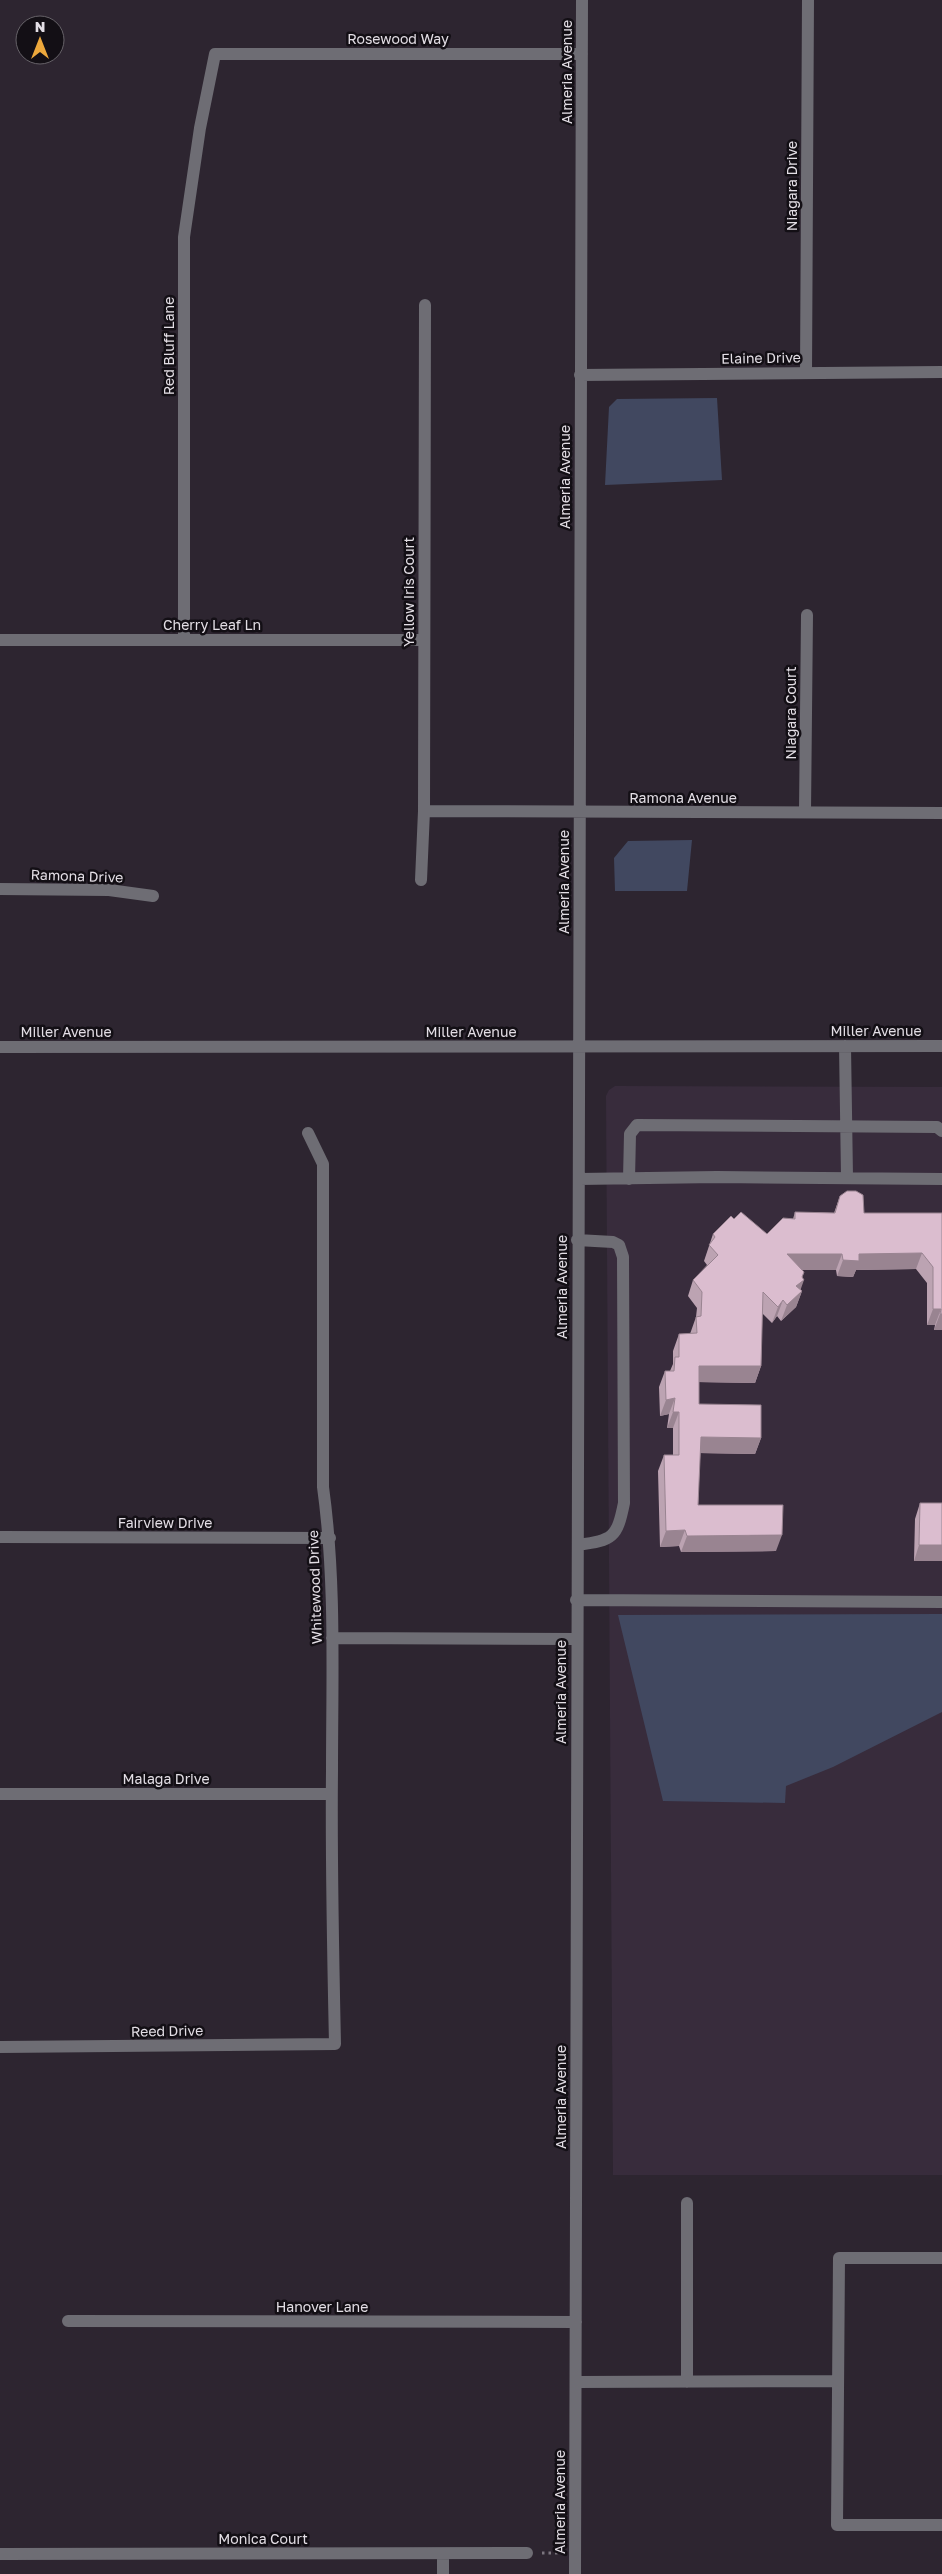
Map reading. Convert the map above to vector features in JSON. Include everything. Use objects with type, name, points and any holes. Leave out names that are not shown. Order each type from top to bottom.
[{"type":"street","name":"Almeria Avenue","points":[[575,2574],[576,1600],[578,1545],[577,1240],[579,1179],[582,0]]},
{"type":"street","name":"Niagara Drive","points":[[806,373],[808,0]]},
{"type":"street","name":"Rosewood Way","points":[[215,54],[582,54]]},
{"type":"street","name":"Red Bluff Lane","points":[[184,640],[184,237],[200,128],[215,54]]},
{"type":"street","name":"Yellow Iris Court","points":[[421,880],[424,811],[425,305]]},
{"type":"street","name":"Elaine Drive","points":[[580,375],[942,372]]},
{"type":"street","name":"Niagara Court","points":[[806,812],[807,615]]},
{"type":"street","name":"Cherry Leaf Ln","points":[[0,640],[424,640]]},
{"type":"street","name":"Ramona Avenue","points":[[424,811],[942,813]]},
{"type":"street","name":"Ramona Drive","points":[[0,889],[108,890],[153,896]]},
{"type":"street","points":[[845,1046],[846,1177]]},
{"type":"street","name":"Miller Avenue","points":[[0,1047],[578,1048],[942,1046]]},
{"type":"street","points":[[629,1179],[630,1134],[638,1125],[937,1127],[942,1131]]},
{"type":"street","name":"Whitewood Drive","points":[[308,1133],[323,1164],[323,1487],[330,1538],[332,1638],[334,2044]]},
{"type":"street","points":[[579,1179],[846,1177],[942,1179]]},
{"type":"street","points":[[577,1240],[613,1242],[619,1245],[623,1256],[624,1503],[619,1528],[613,1536],[602,1542],[578,1545]]},
{"type":"street","name":"Fairview Drive","points":[[0,1537],[330,1538]]},
{"type":"street","points":[[576,1600],[942,1602]]},
{"type":"street","points":[[332,1638],[576,1639]]},
{"type":"street","name":"Malaga Drive","points":[[0,1794],[332,1794]]},
{"type":"street","name":"Reed Drive","points":[[0,2047],[334,2044]]},
{"type":"street","points":[[687,2203],[687,2382]]},
{"type":"street","points":[[942,2258],[839,2258],[837,2525],[942,2525]]},
{"type":"street","name":"Hanover Lane","points":[[68,2321],[576,2322]]},
{"type":"street","points":[[576,2382],[838,2381]]},
{"type":"street","name":"Monica Court","points":[[0,2554],[526,2553]]},
{"type":"street","points":[[443,2554],[443,2574]]},
{"type":"path","points":[[526,2553],[575,2553]]},
{"type":"shaded area","points":[[615,1086],[942,1087],[942,2175],[613,2175],[606,1096],[609,1090]]},
{"type":"water","points":[[717,398],[722,480],[605,485],[609,407],[617,399]]},
{"type":"water","points":[[692,840],[687,891],[615,891],[614,858],[628,841]]},
{"type":"water","points":[[942,1614],[942,1712],[833,1767],[786,1786],[785,1803],[663,1801],[618,1615]]},
{"type":"building","points":[[847,1191],[856,1191],[863,1195],[864,1213],[942,1213],[942,1314],[940,1314],[941,1309],[933,1309],[933,1267],[922,1253],[859,1254],[859,1261],[843,1260],[842,1254],[787,1254],[804,1272],[802,1277],[804,1280],[796,1286],[802,1291],[787,1305],[783,1300],[778,1307],[763,1292],[761,1366],[699,1366],[699,1404],[761,1405],[761,1438],[701,1437],[698,1505],[783,1505],[782,1535],[687,1536],[685,1530],[666,1531],[664,1455],[679,1455],[679,1412],[673,1412],[675,1398],[666,1400],[665,1371],[674,1371],[675,1357],[679,1357],[679,1334],[697,1333],[696,1317],[701,1316],[702,1292],[693,1280],[718,1255],[709,1245],[715,1237],[713,1234],[731,1216],[734,1219],[741,1212],[767,1234],[783,1218],[795,1219],[795,1212],[835,1213],[840,1196]]},
{"type":"building","points":[[920,1503],[942,1503],[942,1545],[919,1545]]}]
